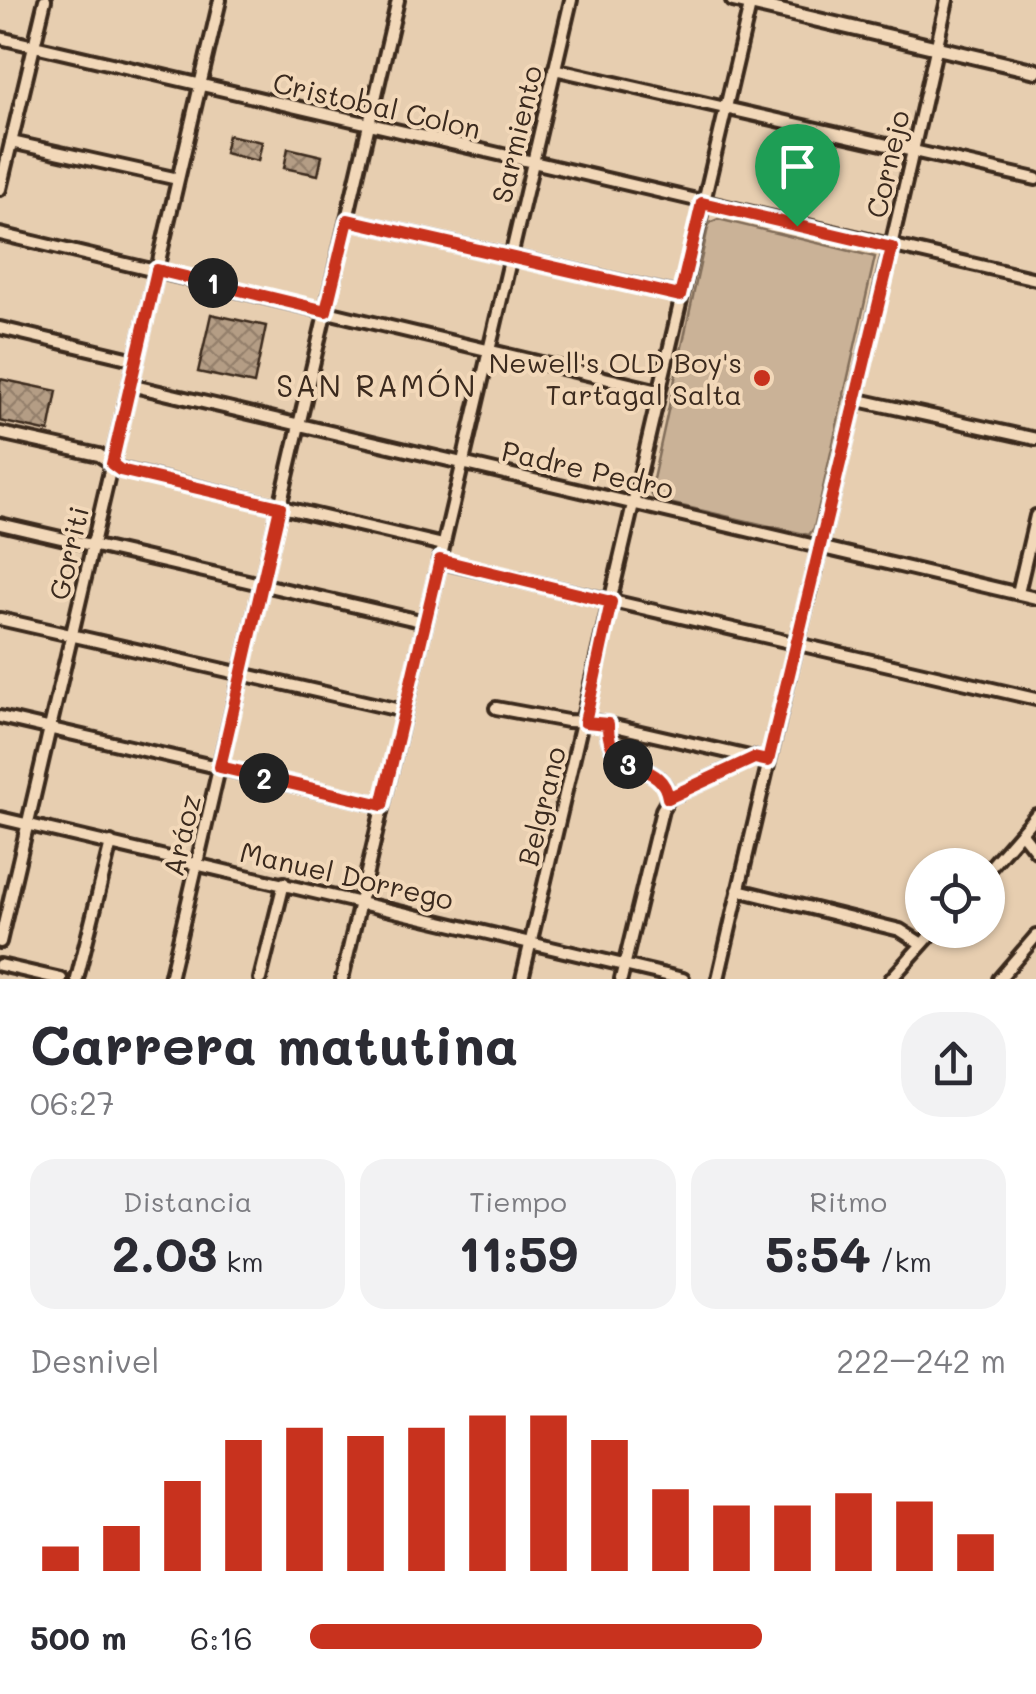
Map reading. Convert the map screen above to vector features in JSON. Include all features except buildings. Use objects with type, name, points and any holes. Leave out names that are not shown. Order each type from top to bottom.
[{"type":"main road","points":[[733,0],[1036,71]]},
{"type":"street","points":[[0,189],[45,0]]},
{"type":"street","name":"Gorriti","points":[[0,942],[220,0]]},
{"type":"street","name":"Aráoz","points":[[170,979],[398,0]]},
{"type":"street","name":"Sarmiento","points":[[342,979],[570,0]]},
{"type":"street","name":"Cornejo","points":[[718,979],[947,0]]},
{"type":"street","name":"Belgrano","points":[[522,979],[750,2]]},
{"type":"street","name":"Cristobal Colon","points":[[0,38],[1036,279]]},
{"type":"street","points":[[554,70],[1036,179]]},
{"type":"street","points":[[11,142],[178,179]]},
{"type":"street","points":[[348,220],[680,296]]},
{"type":"street","points":[[0,234],[659,390]]},
{"type":"street","points":[[0,328],[136,360]]},
{"type":"street","name":"Padre Pedro","points":[[130,385],[1036,598]]},
{"type":"street","points":[[854,399],[1036,439]]},
{"type":"street","points":[[0,432],[100,455],[120,470],[443,544]]},
{"type":"street","points":[[1018,593],[1036,516]]},
{"type":"street","points":[[0,524],[425,622]]},
{"type":"street","points":[[440,560],[1036,699]]},
{"type":"street","points":[[0,619],[404,710]]},
{"type":"street","points":[[496,708],[608,724],[768,761]]},
{"type":"street","points":[[0,716],[382,805]]},
{"type":"street","points":[[608,724],[608,741],[617,756],[660,777],[668,798],[621,979]]},
{"type":"street","points":[[668,798],[754,758]]},
{"type":"street","points":[[1005,850],[1036,815]]},
{"type":"street","name":"Manuel Dorrego","points":[[0,818],[683,979]]},
{"type":"street","points":[[1021,832],[1036,852]]},
{"type":"street","points":[[77,979],[111,843]]},
{"type":"street","points":[[260,979],[284,883]]},
{"type":"street","points":[[738,890],[905,933]]},
{"type":"street","points":[[999,979],[1036,936]]},
{"type":"street","points":[[891,979],[918,948]]},
{"type":"street","points":[[0,965],[62,979]]},
{"type":"shaded area","name":"Newell's OLD Boy's Tartagal Salta","points":[[718,219],[875,257],[814,528],[809,535],[656,500],[650,493],[709,223]]},
{"type":"place","name":"Newell's OLD Boy's Tartagal Salta","points":[[762,378]]},
{"type":"district","name":"SAN RAMÓN","points":[[377,385]]},
{"type":"route","points":[[702,203],[797,226],[892,248],[768,761],[754,758],[668,798],[660,777],[617,756],[608,741],[608,724],[585,722],[611,602],[440,560],[382,805],[220,767],[280,507],[120,470],[112,464],[157,270],[326,311],[348,220],[680,296],[702,203]]}]
